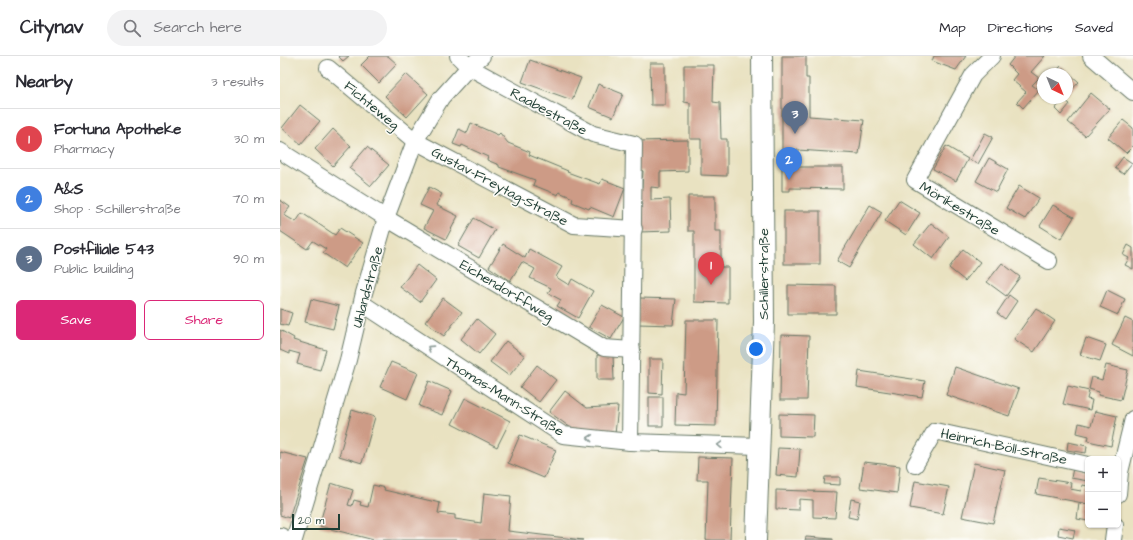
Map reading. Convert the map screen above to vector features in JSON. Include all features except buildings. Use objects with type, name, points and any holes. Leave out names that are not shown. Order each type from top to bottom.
[{"type":"street","name":"Uhlandstraße","points":[[294,540],[348,360],[363,304],[364,293],[386,218],[415,141],[464,62],[482,56]]},
{"type":"street","name":"Schillerstraße","points":[[756,540],[764,322],[762,56]]},
{"type":"street","name":"Mörikestraße","points":[[992,56],[973,75],[915,180],[1049,262]]},
{"type":"street","points":[[1091,56],[1133,92]]},
{"type":"street","name":"Raabestraße","points":[[464,62],[594,134],[634,144],[634,229]]},
{"type":"street","name":"Fichteweg","points":[[328,68],[415,141]]},
{"type":"street","name":"Gustav-Freytag-Straße","points":[[415,141],[574,225],[634,229]]},
{"type":"street","name":"Eichendorffweg","points":[[280,151],[386,218],[604,348],[632,350]]},
{"type":"street","points":[[630,442],[634,229]]},
{"type":"street","name":"Thomas-Mann-Straße","points":[[363,304],[563,435],[630,442],[759,446]]},
{"type":"street","points":[[1121,464],[1133,419]]},
{"type":"street","name":"Heinrich-Böll-Straße","points":[[915,465],[935,431],[1085,463]]},
{"type":"street","points":[[1113,540],[1115,528]]},
{"type":"place","name":"Postfiliale 543","points":[[795,134]]},
{"type":"place","name":"A&S","points":[[789,180]]},
{"type":"place","name":"Fortuna Apotheke","points":[[711,285]]}]
